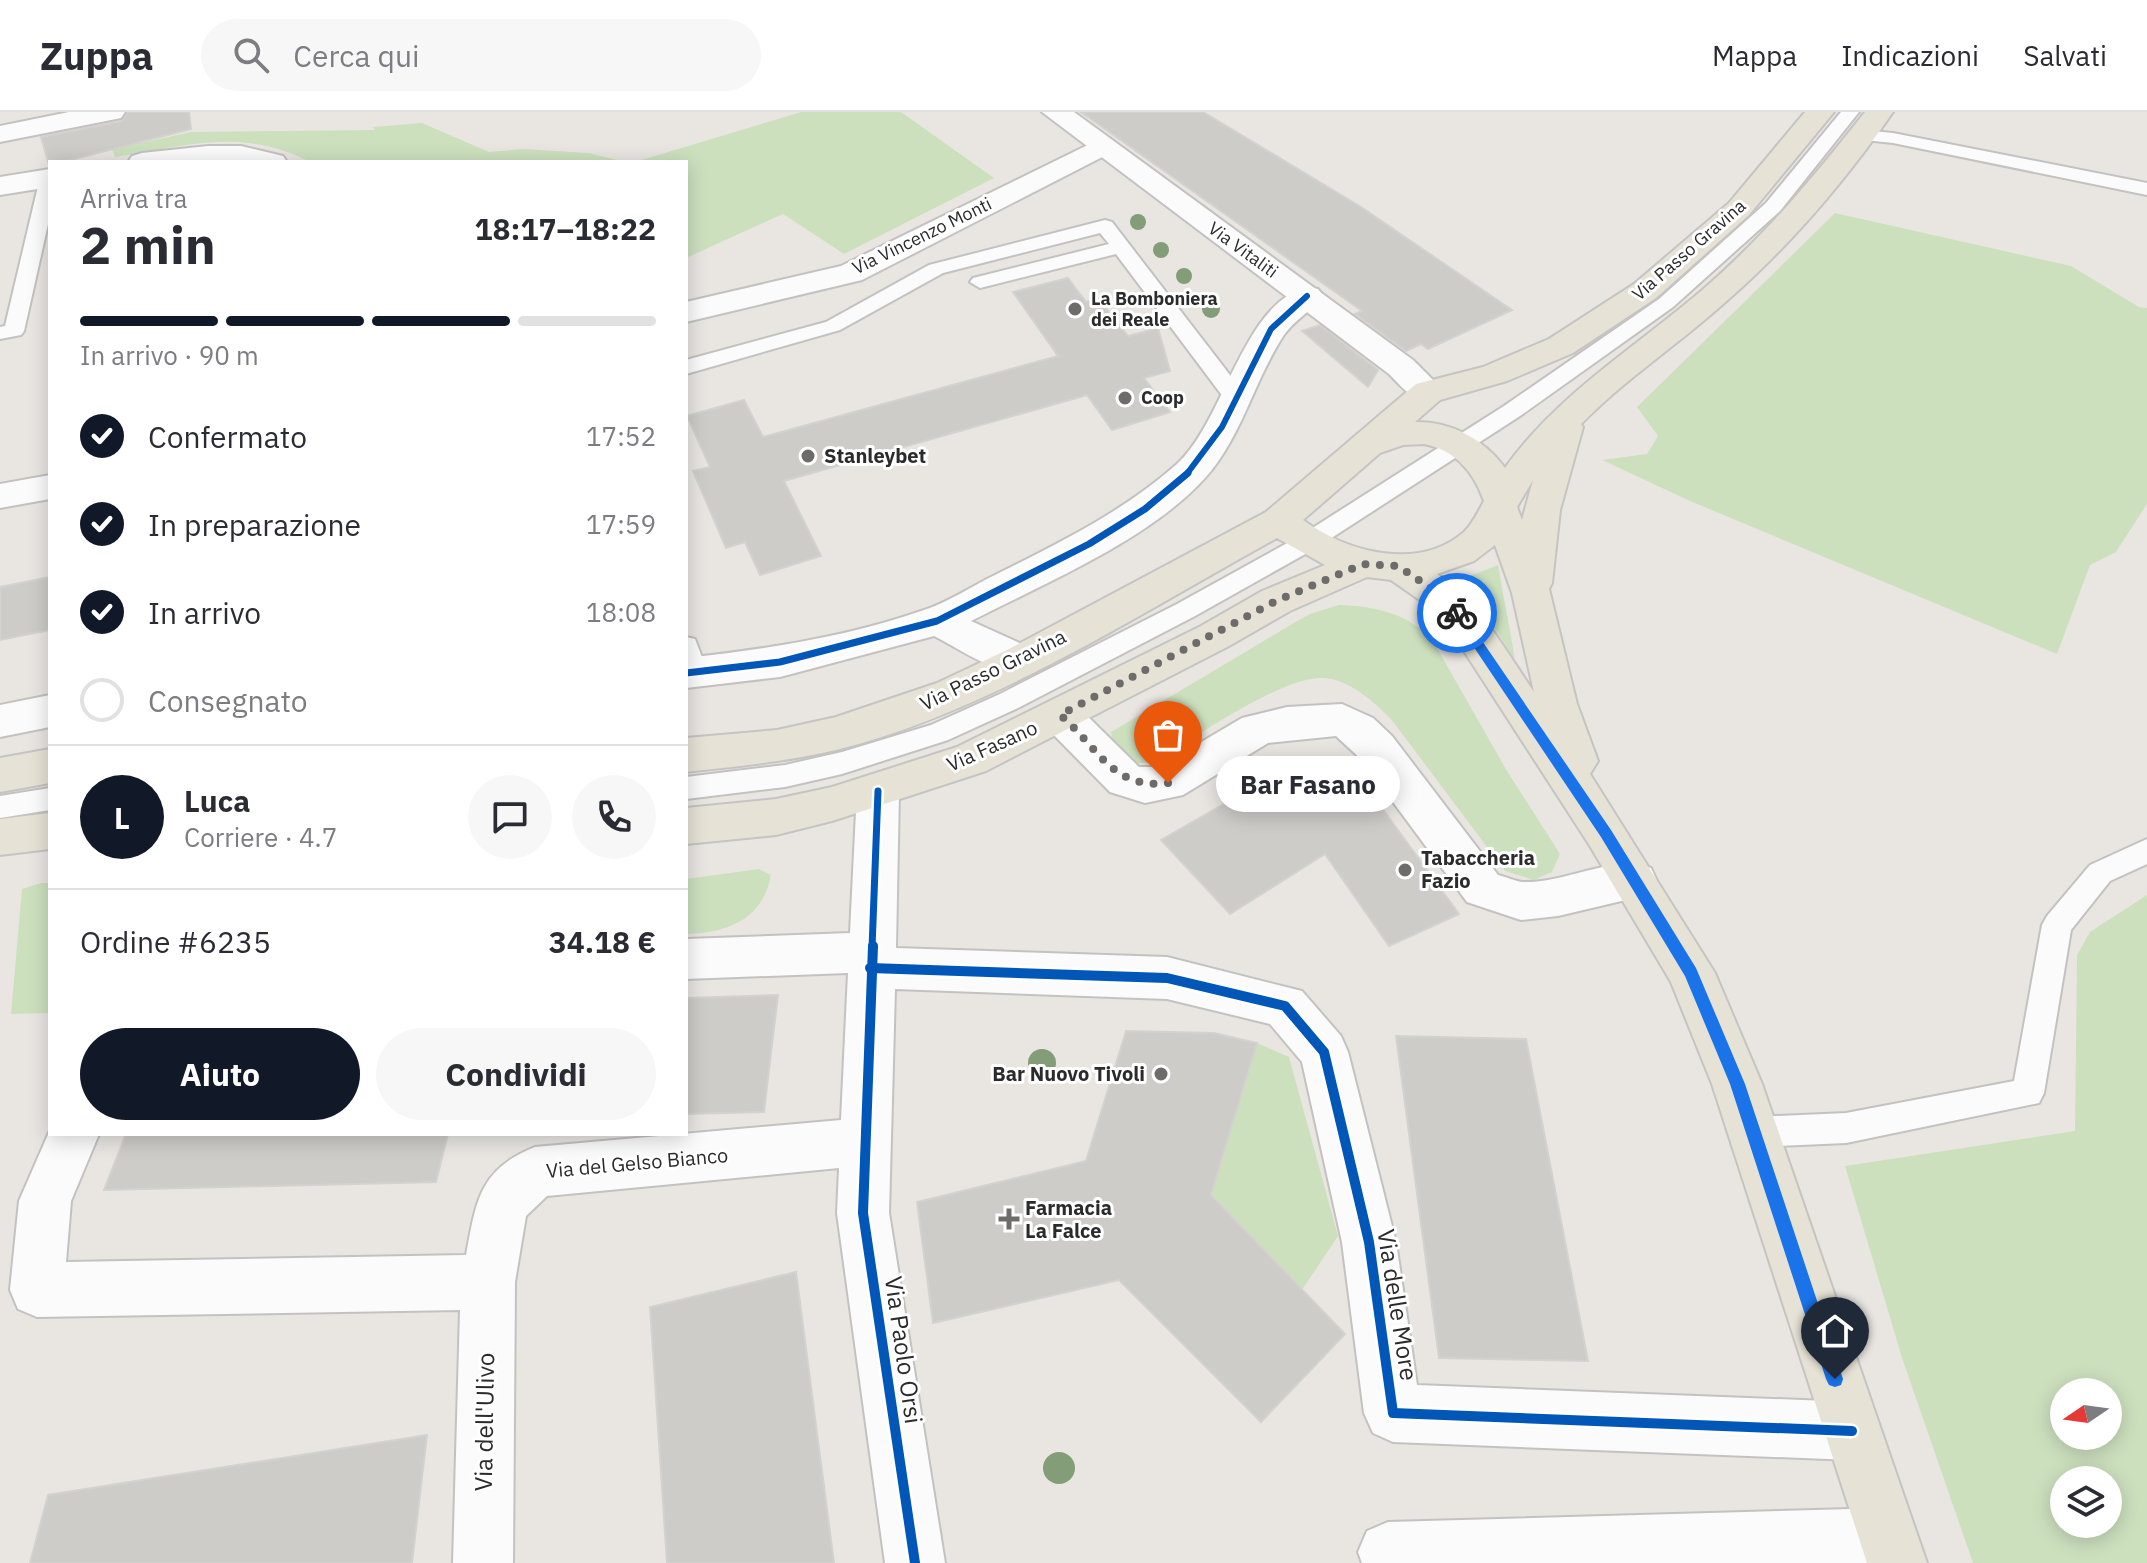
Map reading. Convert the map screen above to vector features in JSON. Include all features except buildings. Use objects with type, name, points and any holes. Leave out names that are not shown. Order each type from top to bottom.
[{"type":"main road","name":"Via Passo Gravina","points":[[688,755],[777,746],[838,733],[937,699],[1293,532],[1366,445],[1428,392],[1495,374],[1561,346],[1645,291],[1739,209],[1820,112]]},
{"type":"main road","points":[[1381,565],[1446,558],[1482,538],[1535,452],[1569,415],[1711,299],[1781,233],[1863,120]]},
{"type":"main road","points":[[1531,593],[1542,510],[1569,415]]},
{"type":"main road","points":[[1366,445],[1410,433],[1434,435],[1479,457],[1491,471],[1531,593],[1568,740],[1606,833]]},
{"type":"main road","points":[[1293,532],[1329,554],[1381,565],[1441,595],[1465,621],[1606,833],[1691,973],[1737,1084],[1892,1550]]},
{"type":"main road","name":"Via Fasano","points":[[688,826],[776,817],[878,791],[971,759],[1276,601],[1381,565]]},
{"type":"main road","points":[[0,775],[48,766]]},
{"type":"main road","points":[[0,837],[48,831]]},
{"type":"street","name":"Via Vitaliti","points":[[1056,112],[1307,296],[1401,367],[1428,392]]},
{"type":"street","points":[[0,164],[3,134],[105,113]]},
{"type":"street","name":"Via Vincenzo Monti","points":[[688,312],[851,273],[1102,146]]},
{"type":"street","points":[[159,160],[200,155],[243,155],[264,160]]},
{"type":"street","points":[[0,186],[48,178]]},
{"type":"street","points":[[689,664],[780,662],[937,621],[1089,544],[1145,509],[1192,470],[1222,427],[1271,329],[1307,296]]},
{"type":"street","points":[[1,499],[48,487]]},
{"type":"street","points":[[937,621],[1021,661]]},
{"type":"street","points":[[0,721],[48,711]]},
{"type":"street","points":[[1060,715],[1125,780],[1145,786],[1168,783],[1257,729],[1287,723],[1342,720],[1358,729],[1377,748],[1483,889],[1521,901],[1558,897],[1635,881]]},
{"type":"street","name":"Via Paolo Orsi","points":[[878,791],[863,1142],[863,1213],[915,1563]]},
{"type":"street","points":[[688,959],[870,960]]},
{"type":"street","name":"Via delle More","points":[[870,960],[1167,978],[1285,1006],[1324,1052],[1369,1242],[1393,1413],[1852,1431]]},
{"type":"street","points":[[73,1136],[45,1201],[37,1290],[488,1282]]},
{"type":"street","name":"Via del Gelso Bianco","points":[[488,1282],[502,1203],[535,1172],[863,1142]]},
{"type":"street","name":"Via dell'Ulivo","points":[[483,1563],[488,1282]]},
{"type":"street","points":[[1388,1552],[1892,1550]]},
{"type":"lane","points":[[688,788],[785,776],[842,763],[939,733],[1009,701],[1186,610],[1293,532],[1458,445],[1666,303],[1773,207],[1863,120],[1893,138],[2147,189]]},
{"type":"lane","points":[[0,333],[14,331],[48,186]]},
{"type":"lane","points":[[690,361],[833,326],[936,269],[1105,226],[1235,397]]},
{"type":"lane","points":[[905,245],[936,269]]},
{"type":"lane","points":[[980,282],[1121,247]]},
{"type":"lane","points":[[0,807],[48,799]]},
{"type":"lane","points":[[1753,1132],[1846,1128],[2028,1093],[2057,925],[2100,873],[2147,851]]},
{"type":"green space","points":[[801,112],[901,112],[994,178],[844,254],[783,214],[688,257],[688,160],[642,160]]},
{"type":"green space","points":[[422,123],[489,152],[523,149],[589,153],[617,160],[305,160],[285,151],[237,142],[214,142],[115,157],[112,149],[191,132],[375,130],[373,127]]},
{"type":"green space","points":[[1835,213],[2071,266],[2139,307],[2147,308],[2147,504],[2116,552],[2090,565],[2057,654],[1690,501],[1602,460],[1647,454],[1658,436],[1637,407]]},
{"type":"green space","points":[[1498,565],[1515,659],[1462,579]]},
{"type":"green space","points":[[1339,605],[1390,613],[1424,631],[1433,641],[1507,771],[1560,854],[1552,872],[1534,880],[1505,871],[1391,719],[1360,692],[1333,679],[1305,680],[1284,687],[1213,725],[1153,763],[1136,763],[1112,740],[1111,732],[1292,624],[1310,614]]},
{"type":"green space","points":[[759,869],[771,875],[760,903],[741,921],[716,931],[688,934],[688,879]]},
{"type":"green space","points":[[48,883],[48,1013],[11,1014],[22,889]]},
{"type":"green space","points":[[2147,895],[2147,1563],[1973,1563],[1902,1358],[1845,1166],[2075,1131],[2077,955],[2090,932]]},
{"type":"green space","points":[[1257,1043],[1289,1057],[1338,1236],[1302,1290],[1211,1195]]},
{"type":"cycle path","points":[[688,673],[780,662],[937,621],[1089,544],[1145,509],[1192,470],[1222,427],[1271,329],[1307,296]]},
{"type":"cycle path","points":[[878,791],[863,1213],[915,1563]]},
{"type":"cycle path","points":[[870,968],[1167,978],[1285,1006],[1324,1052],[1369,1242],[1393,1413],[1852,1431]]},
{"type":"way so far","points":[[1168,783],[1145,786],[1125,780],[1060,715],[1215,636],[1276,601],[1363,564],[1398,566],[1441,595],[1457,613]]},
{"type":"place","name":"La Bomboniera dei Reale","points":[[1075,309]]},
{"type":"place","name":"Coop","points":[[1125,398]]},
{"type":"place","name":"Stanleybet","points":[[808,456]]},
{"type":"place","name":"Bar Fasano","points":[[1168,783]]},
{"type":"place","name":"Tabaccheria Fazio","points":[[1405,870]]},
{"type":"place","name":"Bar Nuovo Tivoli","points":[[1161,1074]]},
{"type":"place","name":"Farmacia La Falce","points":[[1009,1219]]},
{"type":"route","points":[[1457,613],[1606,833],[1691,973],[1737,1084],[1835,1379]]}]
